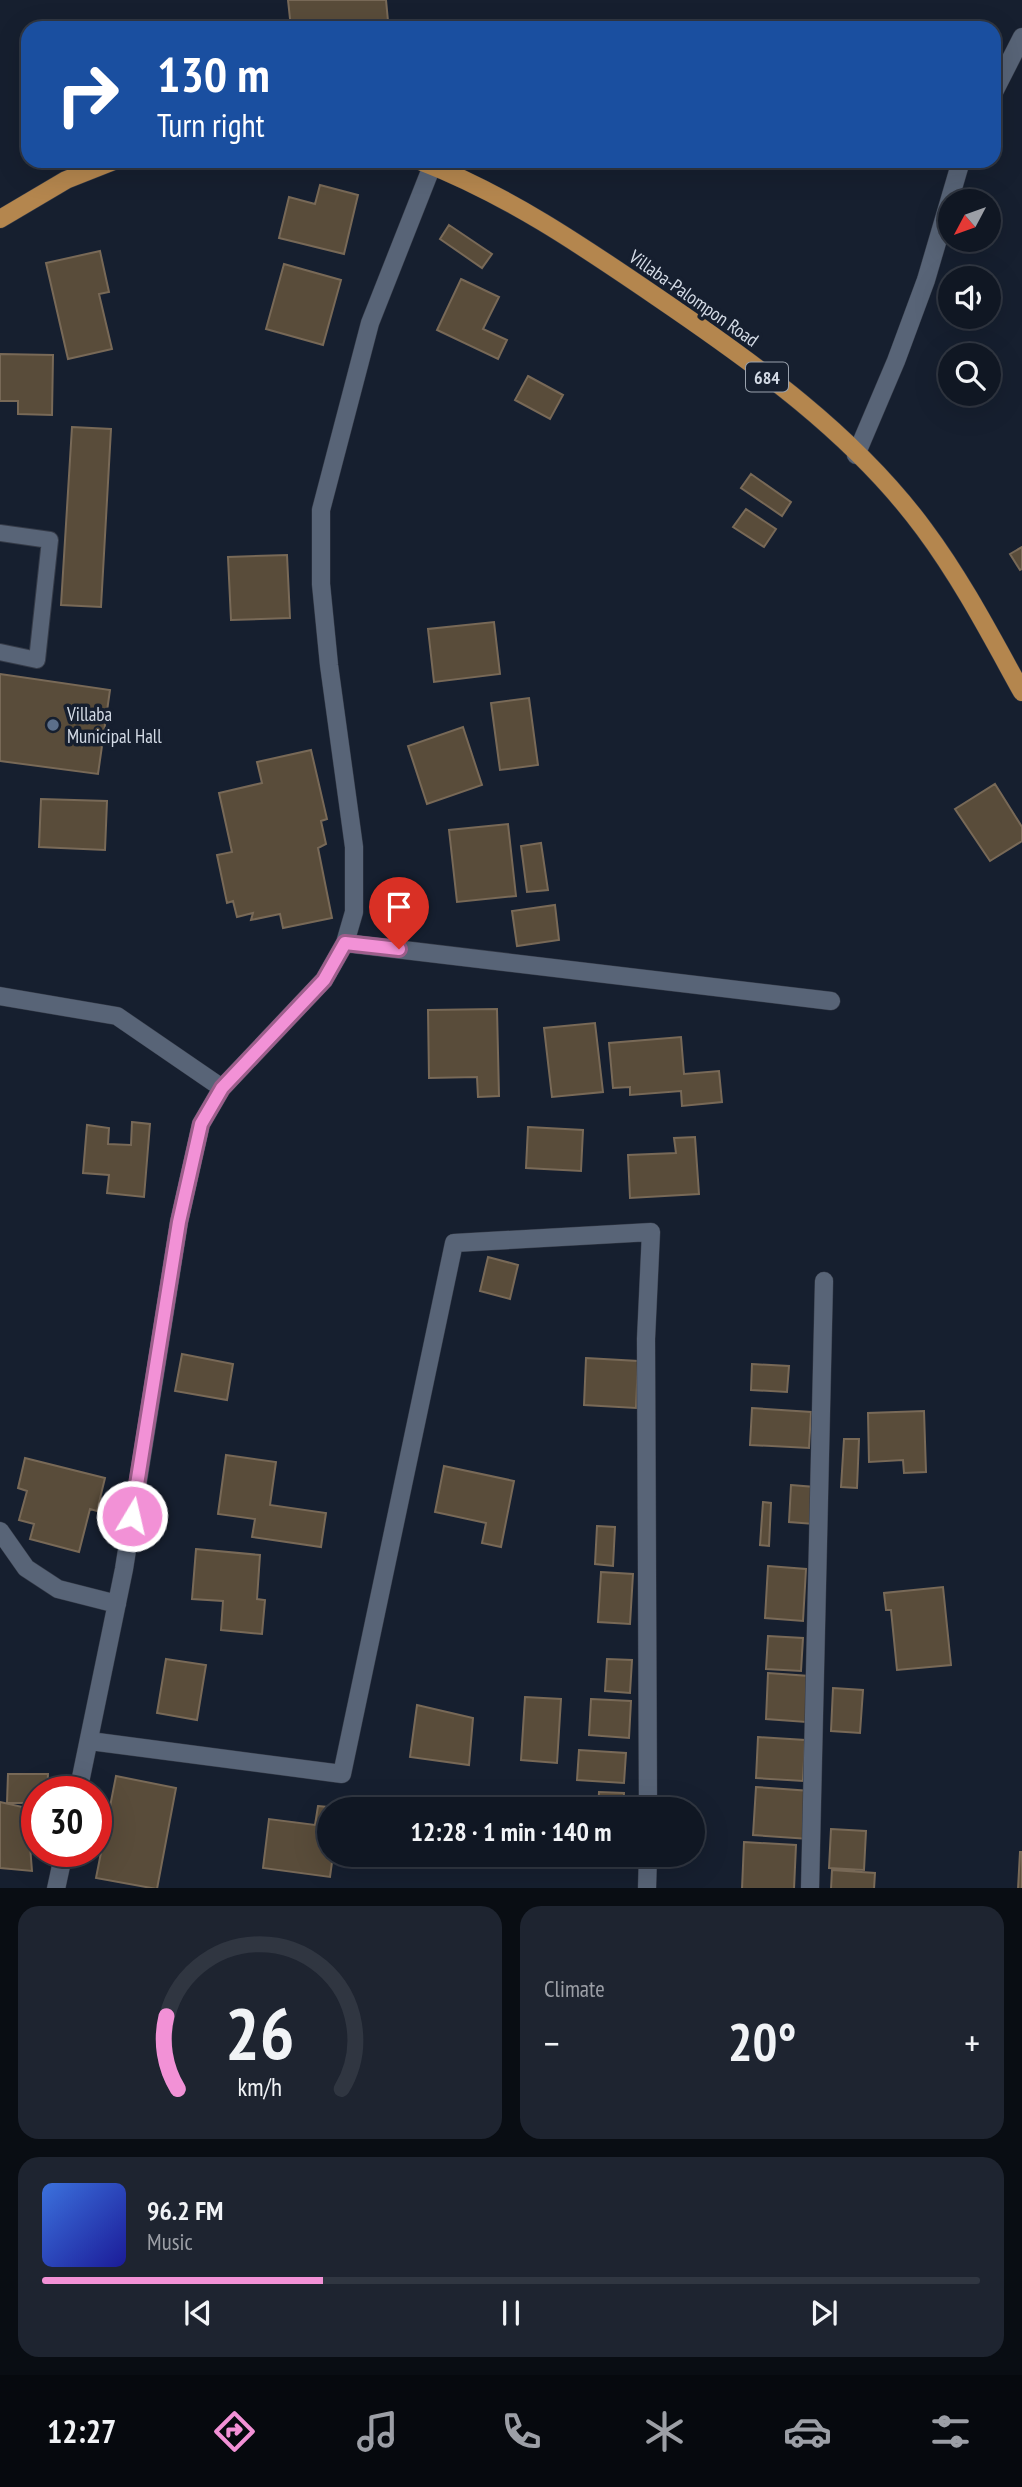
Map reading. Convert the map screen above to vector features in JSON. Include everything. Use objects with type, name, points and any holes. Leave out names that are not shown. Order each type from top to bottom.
[{"type":"main road","points":[[0,219],[66,180],[96,168]]},
{"type":"main road","name":"Villaba-Palompon Road","points":[[438,168],[488,189],[580,244],[723,343],[814,414],[923,527],[964,587],[1022,692]]},
{"type":"street","points":[[1001,78],[1022,37]]},
{"type":"street","points":[[81,1776],[117,1604],[179,1222],[201,1124],[222,1088],[324,980],[345,943],[354,912],[354,847],[329,665],[321,584],[321,510],[370,323],[424,168]]},
{"type":"street","points":[[856,455],[897,361],[926,281],[959,168]]},
{"type":"street","points":[[345,943],[831,1001]]},
{"type":"street","points":[[0,996],[117,1017],[222,1088]]},
{"type":"street","points":[[89,1741],[342,1774],[454,1243],[651,1232],[646,1339],[648,1797]]},
{"type":"street","points":[[810,1888],[824,1281]]},
{"type":"street","points":[[0,1531],[26,1568],[58,1589],[117,1604]]},
{"type":"street","points":[[55,1888],[60,1867]]},
{"type":"street","points":[[647,1888],[648,1867]]},
{"type":"lane","points":[[0,533],[50,540],[37,660],[0,652]]},
{"type":"building","points":[[288,0],[386,0],[388,21],[290,21]]},
{"type":"building","points":[[320,185],[358,195],[344,254],[279,238],[289,197],[315,204]]},
{"type":"building","points":[[449,225],[492,254],[482,268],[440,239]]},
{"type":"building","points":[[100,251],[109,292],[99,294],[112,349],[68,359],[46,263]]},
{"type":"building","points":[[284,264],[341,280],[323,345],[266,329]]},
{"type":"building","points":[[461,279],[499,297],[483,329],[507,340],[498,359],[437,330]]},
{"type":"building","points":[[0,354],[53,355],[52,415],[18,414],[18,401],[0,401]]},
{"type":"building","points":[[528,376],[563,395],[550,419],[515,400]]},
{"type":"building","points":[[72,427],[111,429],[101,607],[61,605]]},
{"type":"building","points":[[751,474],[791,502],[782,516],[741,488]]},
{"type":"building","points":[[746,509],[776,529],[764,547],[733,527]]},
{"type":"building","points":[[1022,547],[1022,569],[1020,570],[1010,554]]},
{"type":"building","points":[[287,555],[290,618],[231,620],[228,557]]},
{"type":"building","points":[[494,622],[500,674],[434,682],[428,629]]},
{"type":"building","name":"Villaba Municipal Hall","points":[[0,674],[110,690],[98,774],[0,761]]},
{"type":"building","points":[[529,698],[538,765],[500,770],[491,703]]},
{"type":"building","points":[[463,727],[482,785],[427,804],[408,746]]},
{"type":"building","points":[[311,750],[327,819],[321,821],[326,844],[318,848],[332,918],[283,928],[280,914],[251,920],[253,913],[237,917],[233,901],[227,903],[217,855],[232,852],[219,793],[262,783],[257,762]]},
{"type":"building","points":[[995,784],[1022,827],[1022,841],[990,861],[955,809]]},
{"type":"building","points":[[41,799],[107,801],[105,850],[39,847]]},
{"type":"building","points":[[508,824],[516,896],[457,902],[449,830]]},
{"type":"building","points":[[541,843],[548,890],[527,892],[521,846]]},
{"type":"building","points":[[555,905],[559,940],[517,946],[512,911]]},
{"type":"building","points":[[497,1009],[499,1096],[478,1097],[477,1077],[429,1078],[428,1010]]},
{"type":"building","points":[[595,1023],[603,1092],[552,1097],[544,1028]]},
{"type":"building","points":[[681,1037],[684,1074],[719,1071],[722,1102],[682,1106],[681,1091],[630,1095],[630,1087],[613,1088],[609,1043]]},
{"type":"building","points":[[132,1122],[150,1124],[144,1197],[107,1193],[109,1175],[83,1173],[87,1125],[109,1128],[108,1144],[131,1145]]},
{"type":"building","points":[[528,1127],[583,1130],[581,1171],[526,1168]]},
{"type":"building","points":[[695,1137],[699,1194],[630,1198],[628,1155],[676,1153],[674,1138]]},
{"type":"building","points":[[488,1257],[518,1265],[510,1299],[480,1291]]},
{"type":"building","points":[[182,1354],[233,1364],[227,1400],[175,1391]]},
{"type":"building","points":[[586,1358],[638,1361],[636,1408],[584,1405]]},
{"type":"building","points":[[752,1364],[789,1366],[787,1392],[751,1390]]},
{"type":"building","points":[[752,1408],[811,1412],[809,1448],[750,1445]]},
{"type":"building","points":[[924,1411],[926,1472],[904,1473],[903,1460],[869,1462],[868,1413]]},
{"type":"building","points":[[844,1439],[859,1439],[857,1488],[841,1487]]},
{"type":"building","points":[[226,1455],[276,1462],[270,1505],[326,1513],[321,1547],[252,1537],[255,1519],[218,1514]]},
{"type":"building","points":[[25,1458],[105,1478],[97,1511],[90,1509],[79,1552],[30,1539],[34,1524],[19,1520],[27,1491],[18,1488]]},
{"type":"building","points":[[444,1466],[514,1481],[501,1547],[482,1543],[486,1523],[435,1512]]},
{"type":"building","points":[[791,1485],[815,1487],[814,1524],[789,1522]]},
{"type":"building","points":[[763,1502],[771,1503],[769,1546],[760,1545]]},
{"type":"building","points":[[597,1526],[615,1527],[613,1566],[595,1564]]},
{"type":"building","points":[[196,1549],[260,1555],[257,1599],[265,1600],[262,1634],[221,1630],[223,1601],[192,1599]]},
{"type":"building","points":[[768,1566],[806,1569],[803,1621],[765,1618]]},
{"type":"building","points":[[601,1572],[633,1574],[630,1624],[598,1622]]},
{"type":"building","points":[[943,1587],[951,1665],[897,1670],[891,1610],[886,1610],[884,1593]]},
{"type":"building","points":[[768,1636],[803,1638],[801,1671],[766,1669]]},
{"type":"building","points":[[166,1659],[206,1665],[197,1720],[157,1713]]},
{"type":"building","points":[[607,1659],[632,1660],[630,1693],[605,1691]]},
{"type":"building","points":[[768,1673],[809,1676],[806,1722],[766,1719]]},
{"type":"building","points":[[833,1688],[863,1690],[860,1733],[831,1731]]},
{"type":"building","points":[[525,1697],[561,1699],[557,1763],[521,1760]]},
{"type":"building","points":[[591,1699],[631,1701],[629,1738],[589,1735]]},
{"type":"building","points":[[417,1705],[473,1718],[469,1765],[410,1757]]},
{"type":"building","points":[[758,1737],[805,1740],[803,1781],[756,1778]]},
{"type":"building","points":[[579,1750],[626,1753],[624,1783],[577,1780]]},
{"type":"building","points":[[8,1774],[48,1774],[21,1776],[21,1803],[7,1803]]},
{"type":"building","points":[[116,1776],[176,1788],[157,1888],[96,1878],[98,1867],[112,1867],[112,1796]]},
{"type":"building","points":[[756,1787],[811,1791],[809,1839],[753,1835]]},
{"type":"building","points":[[599,1792],[624,1793],[624,1797],[599,1797]]},
{"type":"building","points":[[0,1802],[21,1807],[21,1867],[32,1867],[32,1871],[0,1868]]},
{"type":"building","points":[[317,1812],[317,1867],[331,1867],[330,1877],[263,1868],[269,1819],[315,1825]]},
{"type":"building","points":[[831,1829],[866,1831],[864,1870],[829,1868]]},
{"type":"building","points":[[744,1842],[796,1845],[794,1888],[742,1888]]},
{"type":"building","points":[[1020,1852],[1022,1852],[1022,1888],[1018,1888]]},
{"type":"building","points":[[832,1870],[875,1873],[874,1888],[831,1888]]},
{"type":"place","name":"Villaba Municipal Hall","points":[[53,725]]},
{"type":"route","points":[[132,1516],[179,1222],[201,1124],[222,1088],[324,980],[345,943],[399,949]]}]
